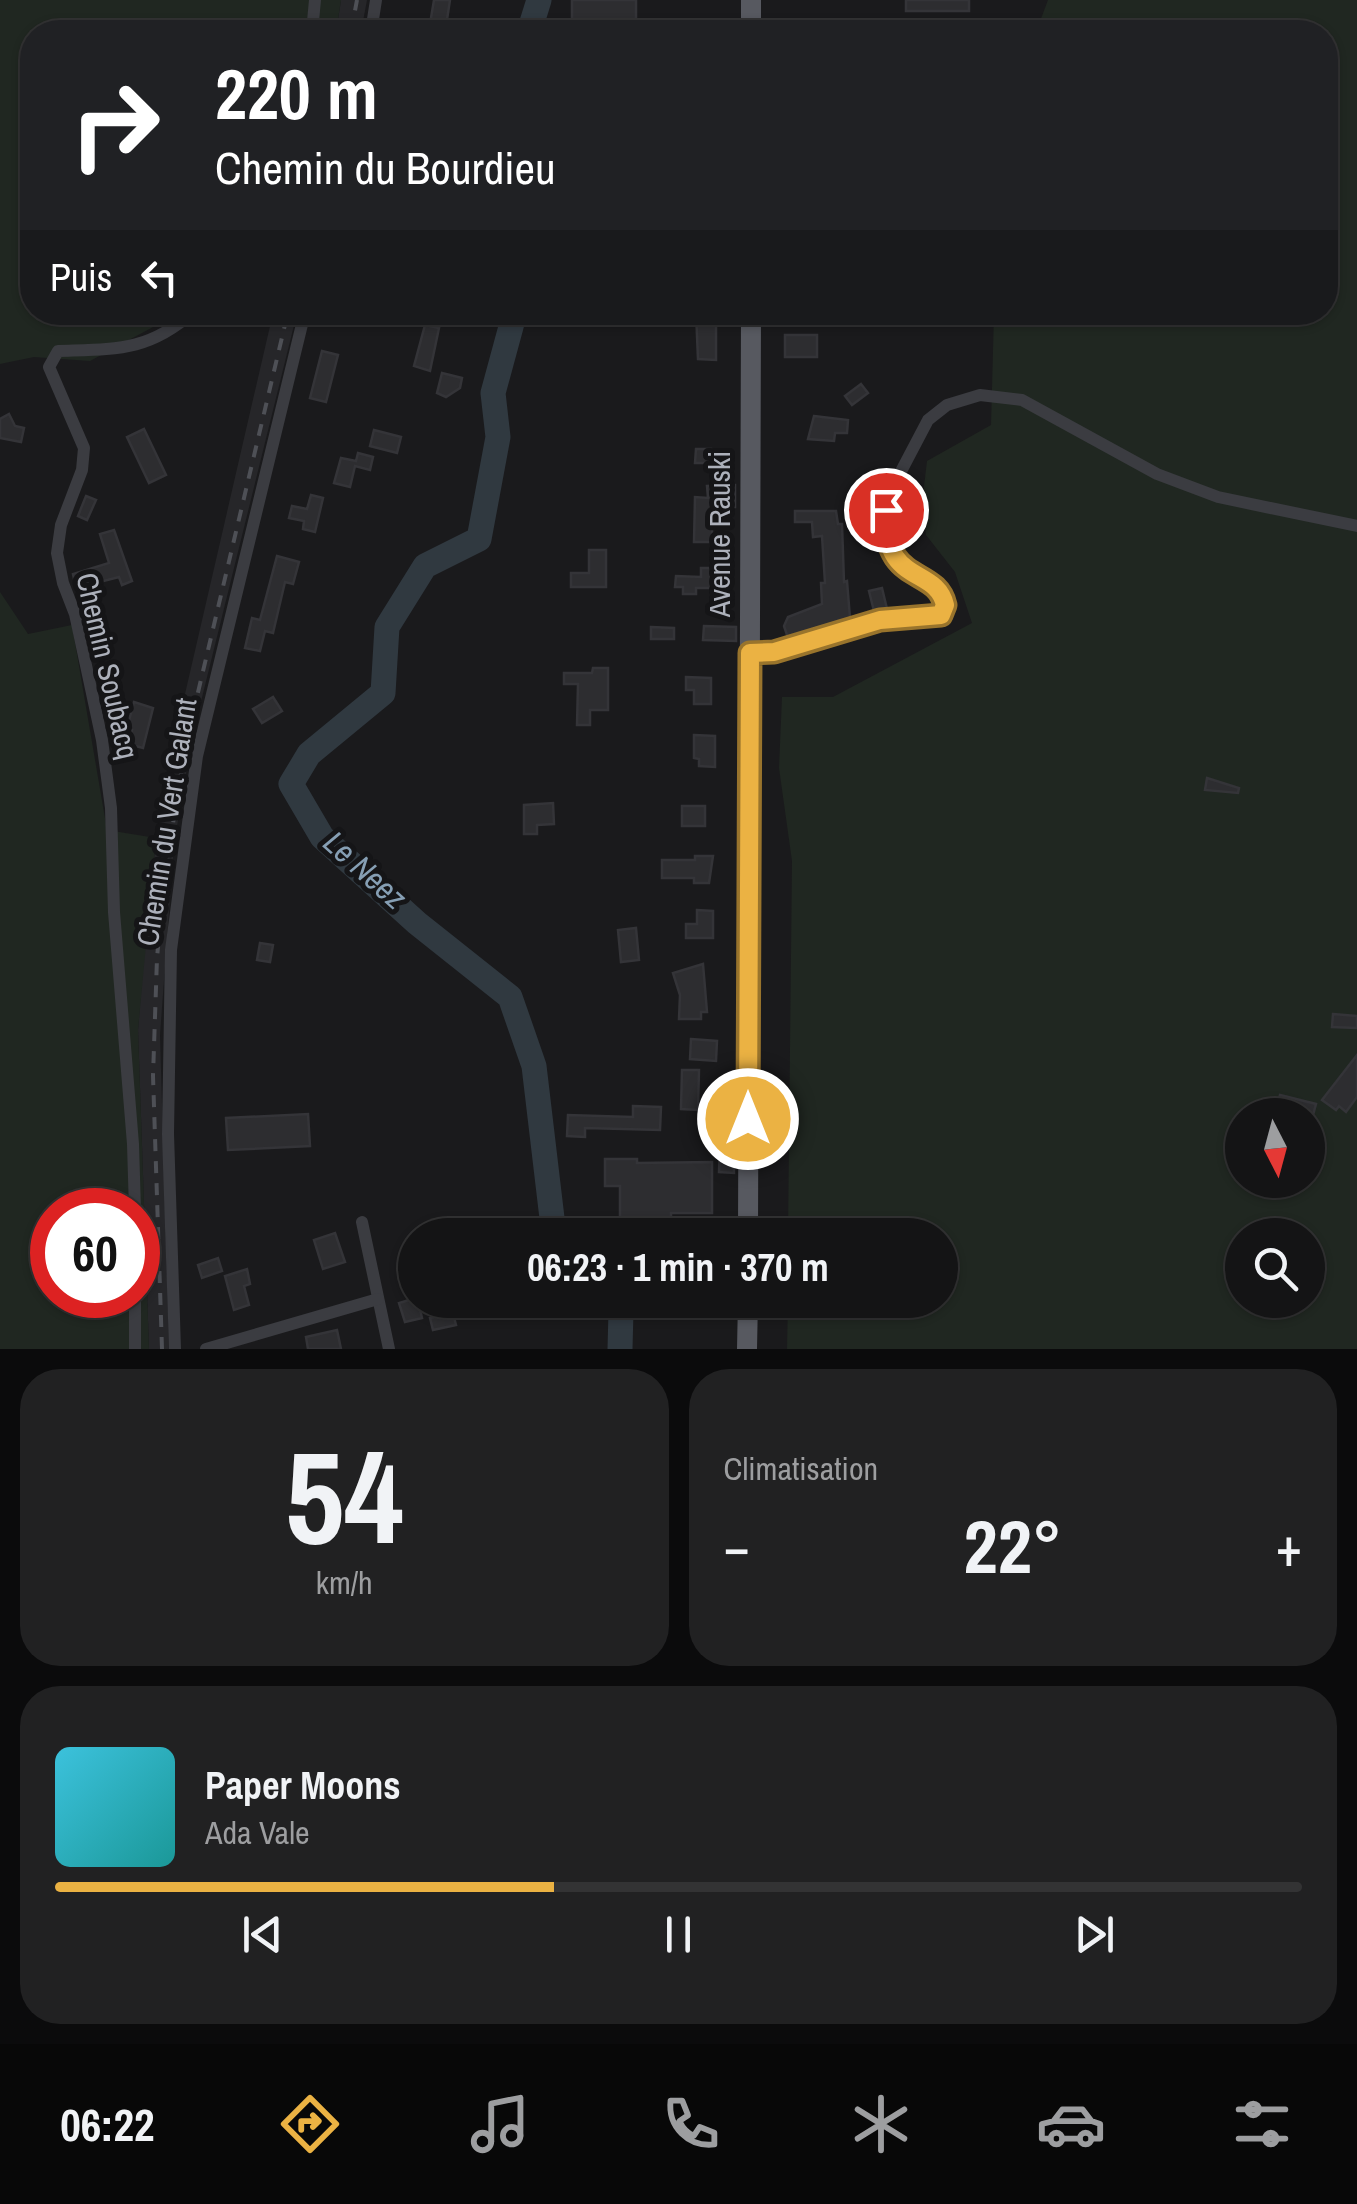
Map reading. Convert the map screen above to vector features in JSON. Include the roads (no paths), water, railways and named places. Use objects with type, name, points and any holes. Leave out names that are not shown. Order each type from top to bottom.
[{"type":"main road","name":"Avenue Rauski","points":[[748,1218],[752,325]]},
{"type":"main road","points":[[748,1318],[748,1349]]},
{"type":"street","name":"Chemin Soubacq","points":[[135,1188],[114,912],[111,808],[75,614],[56,553],[61,524],[82,470],[84,448],[50,367],[58,350],[140,346],[178,325]]},
{"type":"street","name":"Chemin du Vert Galant","points":[[175,1349],[168,1134],[170,950],[196,756],[301,325]]},
{"type":"street","points":[[750,653],[774,652],[880,620],[941,615],[945,605],[941,592],[893,556],[887,540],[886,510],[924,424],[947,405],[980,395],[1022,400],[1158,474],[1218,497],[1357,526]]},
{"type":"street","points":[[362,1222],[389,1349]]},
{"type":"street","points":[[206,1349],[378,1299]]},
{"type":"street","points":[[134,1349],[135,1318]]},
{"type":"waterway","name":"Le Neez","points":[[533,20],[539,0]]},
{"type":"waterway","name":"Le Neez","points":[[511,325],[493,393],[498,437],[479,539],[425,566],[387,627],[383,693],[309,754],[291,784],[322,837],[417,923],[510,997],[534,1066],[552,1218]]},
{"type":"waterway","name":"Le Neez","points":[[620,1349],[621,1318]]},
{"type":"railway","points":[[353,20],[357,0]]},
{"type":"railway","points":[[162,1349],[153,1076],[164,879],[186,743],[285,325]]}]
